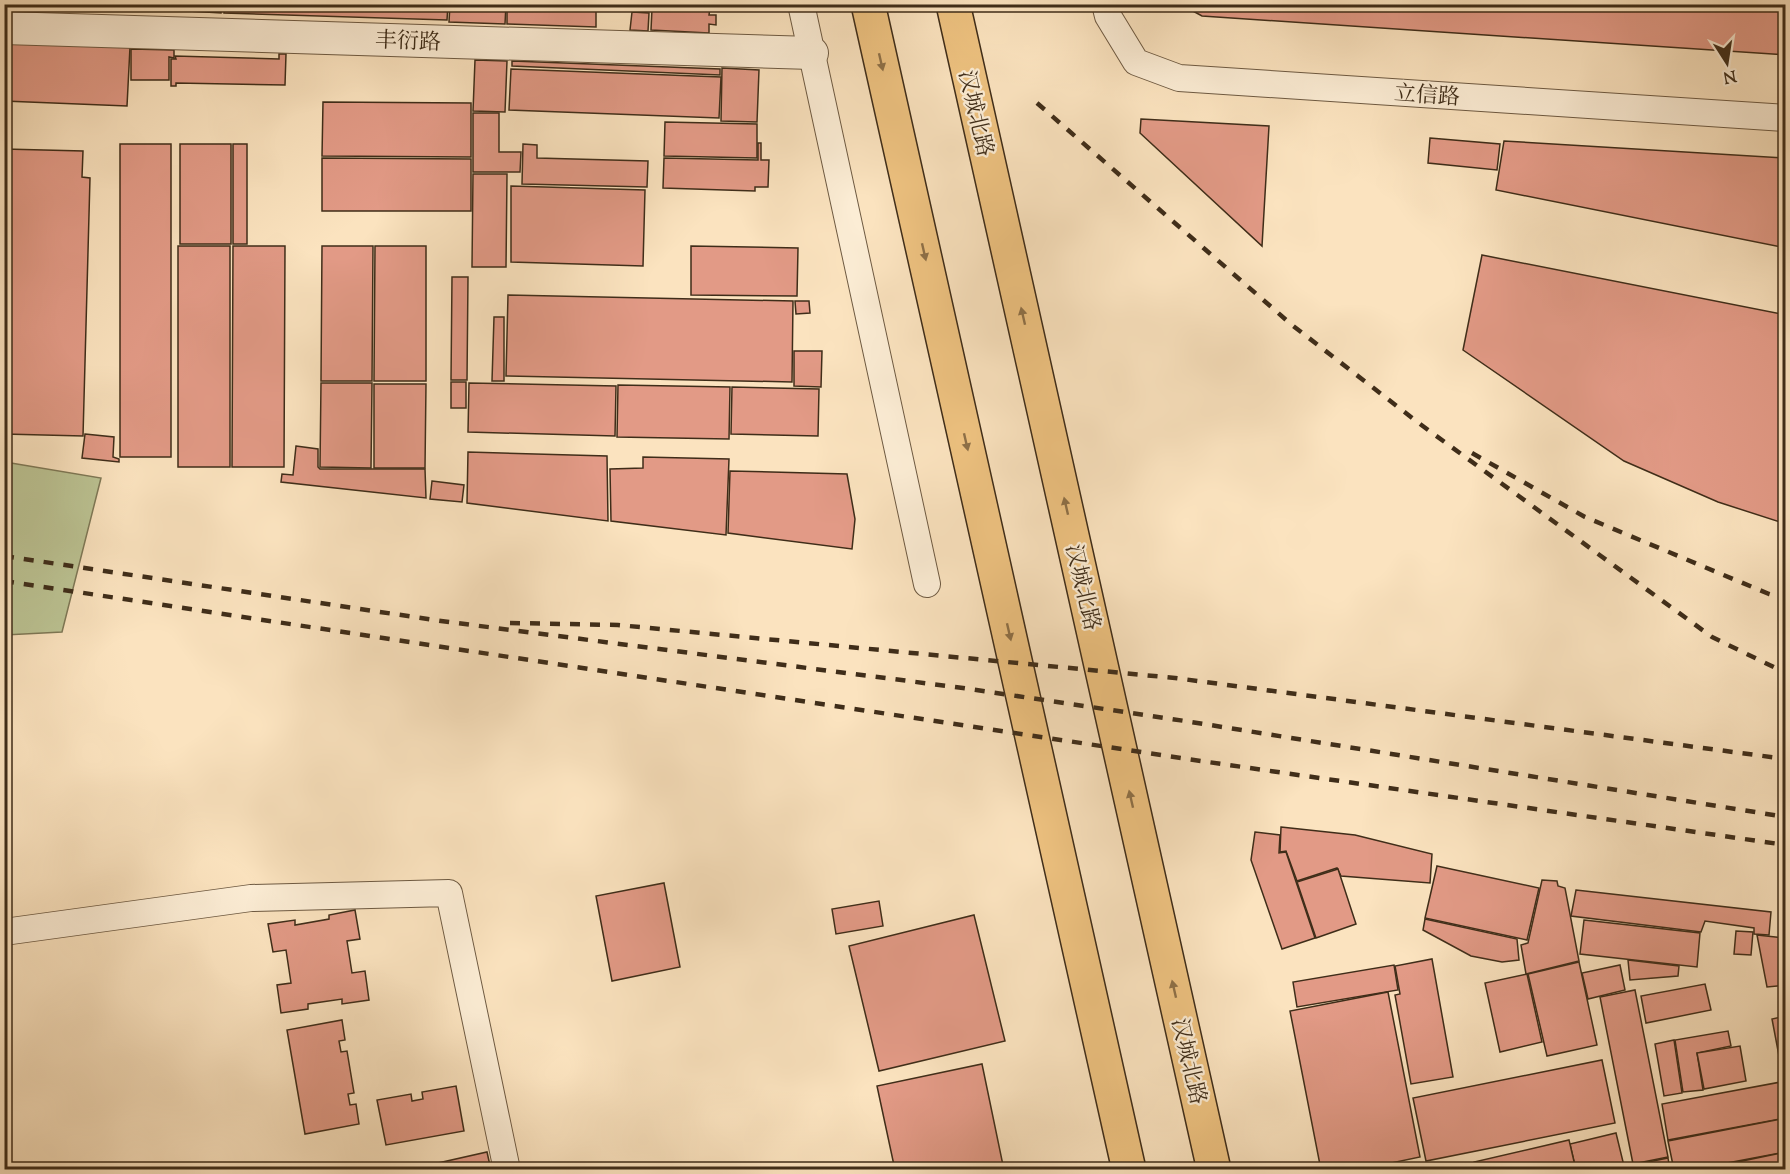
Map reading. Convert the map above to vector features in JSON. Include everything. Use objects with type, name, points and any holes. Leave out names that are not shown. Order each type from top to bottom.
[{"type":"main road","points":[[868,4],[1129,1170]]},
{"type":"main road","name":"汉城北路","points":[[953,4],[1214,1170]]},
{"type":"street","points":[[801,4],[927,584]]},
{"type":"street","name":"立信路","points":[[1105,4],[1108,16],[1136,62],[1179,78],[1785,118]]},
{"type":"street","name":"丰衍路","points":[[4,28],[812,53]]},
{"type":"street","points":[[4,932],[251,898],[449,893],[507,1170]]},
{"type":"green space","points":[[5,462],[101,478],[62,632],[5,635]]},
{"type":"building","points":[[69,4],[221,4],[221,13]]},
{"type":"building","points":[[225,4],[448,4],[447,20],[224,13]]},
{"type":"building","points":[[450,4],[506,4],[505,24],[449,22]]},
{"type":"building","points":[[1180,4],[1786,4],[1786,55],[1202,16]]},
{"type":"building","points":[[507,7],[596,10],[596,27],[507,24]]},
{"type":"building","points":[[698,8],[710,8],[709,15],[716,15],[716,25],[709,24],[709,33],[651,30],[652,9],[698,11]]},
{"type":"building","points":[[632,12],[649,13],[648,31],[630,30]]},
{"type":"building","points":[[4,41],[130,47],[127,106],[4,101]]},
{"type":"building","points":[[131,49],[174,50],[174,58],[169,57],[169,80],[131,80]]},
{"type":"building","points":[[279,54],[286,54],[285,85],[176,83],[176,86],[171,86],[171,59],[176,59],[175,56],[279,59]]},
{"type":"building","points":[[475,60],[507,61],[505,112],[473,111]]},
{"type":"building","points":[[512,61],[720,69],[720,75],[512,66]]},
{"type":"building","points":[[722,68],[759,70],[757,122],[721,121]]},
{"type":"building","points":[[511,69],[721,77],[719,118],[509,110]]},
{"type":"building","points":[[323,102],[471,103],[471,157],[322,156]]},
{"type":"building","points":[[473,113],[499,113],[499,152],[521,152],[520,172],[473,172]]},
{"type":"building","points":[[1141,119],[1269,126],[1262,246],[1140,133]]},
{"type":"building","points":[[665,122],[757,124],[757,158],[664,156]]},
{"type":"building","points":[[1430,138],[1500,144],[1497,170],[1428,163]]},
{"type":"building","points":[[1504,141],[1786,158],[1786,248],[1496,190]]},
{"type":"building","points":[[758,143],[761,143],[761,160],[769,160],[768,187],[755,187],[755,191],[663,188],[664,158],[758,160]]},
{"type":"building","points":[[120,144],[171,144],[171,457],[120,457]]},
{"type":"building","points":[[180,144],[231,144],[231,244],[180,244]]},
{"type":"building","points":[[233,144],[247,144],[247,244],[233,244]]},
{"type":"building","points":[[523,144],[537,145],[537,158],[648,161],[647,187],[522,184]]},
{"type":"building","points":[[4,149],[83,151],[82,177],[90,178],[83,436],[4,434]]},
{"type":"building","points":[[322,158],[471,159],[471,211],[322,211]]},
{"type":"building","points":[[473,174],[507,174],[506,267],[472,267]]},
{"type":"building","points":[[511,186],[645,190],[643,266],[511,262]]},
{"type":"building","points":[[178,246],[230,246],[230,467],[178,467]]},
{"type":"building","points":[[233,246],[285,246],[284,467],[232,467]]},
{"type":"building","points":[[322,246],[373,246],[372,381],[321,381]]},
{"type":"building","points":[[375,246],[426,246],[426,381],[374,381]]},
{"type":"building","points":[[691,246],[798,248],[797,296],[691,295]]},
{"type":"building","points":[[1482,255],[1786,315],[1786,524],[1718,502],[1624,461],[1463,350]]},
{"type":"building","points":[[452,277],[468,277],[467,380],[451,380]]},
{"type":"building","points":[[508,295],[793,301],[792,382],[506,376]]},
{"type":"building","points":[[795,301],[809,301],[810,313],[796,314]]},
{"type":"building","points":[[494,317],[504,317],[504,381],[492,381]]},
{"type":"building","points":[[794,351],[822,351],[821,387],[794,386]]},
{"type":"building","points":[[451,382],[466,382],[466,408],[451,408]]},
{"type":"building","points":[[321,383],[372,383],[371,468],[320,467]]},
{"type":"building","points":[[469,383],[616,386],[615,436],[468,432]]},
{"type":"building","points":[[374,384],[426,384],[425,468],[374,468]]},
{"type":"building","points":[[618,385],[730,387],[729,439],[617,437]]},
{"type":"building","points":[[732,387],[819,389],[818,436],[731,434]]},
{"type":"building","points":[[85,434],[114,437],[113,457],[119,459],[119,462],[82,458]]},
{"type":"building","points":[[296,446],[318,449],[320,469],[425,469],[426,498],[281,482],[282,474],[293,475]]},
{"type":"building","points":[[468,452],[607,456],[608,521],[467,503]]},
{"type":"building","points":[[643,457],[729,459],[726,535],[611,521],[610,469],[643,468]]},
{"type":"building","points":[[730,471],[847,474],[855,519],[852,549],[728,533]]},
{"type":"building","points":[[432,481],[464,485],[462,502],[430,499]]},
{"type":"building","points":[[1281,827],[1355,835],[1432,854],[1430,883],[1341,876],[1337,868],[1297,881],[1286,851],[1280,852]]},
{"type":"building","points":[[1255,832],[1280,835],[1279,853],[1286,852],[1315,938],[1282,949],[1251,860]]},
{"type":"building","points":[[1437,866],[1539,888],[1527,940],[1425,918]]},
{"type":"building","points":[[1338,869],[1356,924],[1316,938],[1297,882]]},
{"type":"building","points":[[1542,880],[1557,881],[1558,886],[1565,888],[1579,961],[1526,974],[1521,945],[1528,943]]},
{"type":"building","points":[[664,883],[680,967],[612,981],[596,896]]},
{"type":"building","points":[[1576,890],[1771,912],[1769,935],[1754,934],[1754,928],[1705,921],[1701,932],[1571,916]]},
{"type":"building","points":[[879,901],[883,926],[836,934],[832,909]]},
{"type":"building","points":[[355,910],[360,939],[347,941],[352,973],[365,971],[369,1000],[342,1004],[342,999],[308,1004],[308,1009],[281,1013],[277,985],[291,983],[286,950],[273,952],[268,924],[295,920],[295,925],[329,919],[329,915]]},
{"type":"building","points":[[974,915],[1005,1041],[879,1071],[849,946]]},
{"type":"building","points":[[1425,919],[1517,939],[1519,960],[1502,962],[1471,956],[1423,930]]},
{"type":"building","points":[[1584,920],[1700,933],[1697,967],[1580,954]]},
{"type":"building","points":[[1736,931],[1753,932],[1751,955],[1734,954]]},
{"type":"building","points":[[1757,935],[1786,938],[1786,985],[1767,987]]},
{"type":"building","points":[[1432,959],[1453,1077],[1411,1084],[1395,995],[1400,994],[1395,966]]},
{"type":"building","points":[[1628,960],[1679,966],[1678,976],[1630,980]]},
{"type":"building","points":[[1579,962],[1597,1045],[1547,1056],[1528,974]]},
{"type":"building","points":[[1394,965],[1398,990],[1297,1007],[1293,982]]},
{"type":"building","points":[[1620,965],[1625,990],[1588,999],[1582,973]]},
{"type":"building","points":[[1527,974],[1542,1042],[1500,1052],[1485,983]]},
{"type":"building","points":[[1705,984],[1711,1010],[1646,1023],[1641,996]]},
{"type":"building","points":[[1635,990],[1668,1157],[1633,1164],[1600,997]]},
{"type":"building","points":[[1388,992],[1420,1157],[1358,1170],[1321,1170],[1290,1011]]},
{"type":"building","points":[[1786,1016],[1786,1054],[1779,1056],[1772,1019]]},
{"type":"building","points":[[342,1020],[345,1040],[339,1041],[341,1052],[347,1051],[354,1093],[348,1094],[350,1105],[356,1104],[359,1124],[305,1134],[287,1030]]},
{"type":"building","points":[[1728,1031],[1731,1046],[1697,1053],[1703,1090],[1683,1092],[1675,1040]]},
{"type":"building","points":[[1674,1040],[1682,1093],[1664,1096],[1655,1044]]},
{"type":"building","points":[[1740,1046],[1746,1081],[1704,1089],[1697,1053]]},
{"type":"building","points":[[1786,1056],[1786,1077],[1784,1077],[1780,1057]]},
{"type":"building","points":[[1602,1060],[1615,1123],[1426,1161],[1413,1098]]},
{"type":"building","points":[[982,1064],[1004,1170],[895,1170],[877,1086]]},
{"type":"building","points":[[1786,1081],[1786,1118],[1668,1140],[1662,1104]]},
{"type":"building","points":[[456,1086],[464,1131],[386,1145],[377,1100],[411,1094],[412,1101],[423,1099],[422,1092]]},
{"type":"building","points":[[1786,1118],[1786,1152],[1690,1170],[1674,1170],[1668,1141]]},
{"type":"building","points":[[1616,1133],[1625,1170],[1576,1170],[1570,1144]]},
{"type":"building","points":[[1569,1140],[1576,1170],[1475,1170],[1474,1162]]},
{"type":"building","points":[[487,1152],[491,1170],[407,1170]]},
{"type":"building","points":[[1786,1152],[1786,1170],[1699,1170]]},
{"type":"building","points":[[1668,1158],[1670,1170],[1634,1170],[1633,1165]]},
{"type":"building","points":[[1472,1163],[1474,1170],[1446,1170]]},
{"type":"railway","points":[[1037,103],[1292,325],[1420,424],[1712,637],[1786,673]]},
{"type":"railway","points":[[1472,453],[1585,517],[1786,599]]},
{"type":"railway","points":[[4,556],[441,621],[963,688],[1786,817]]},
{"type":"railway","points":[[4,581],[1194,760],[1786,845]]},
{"type":"railway","points":[[510,623],[618,625],[1175,678],[1786,759]]}]
